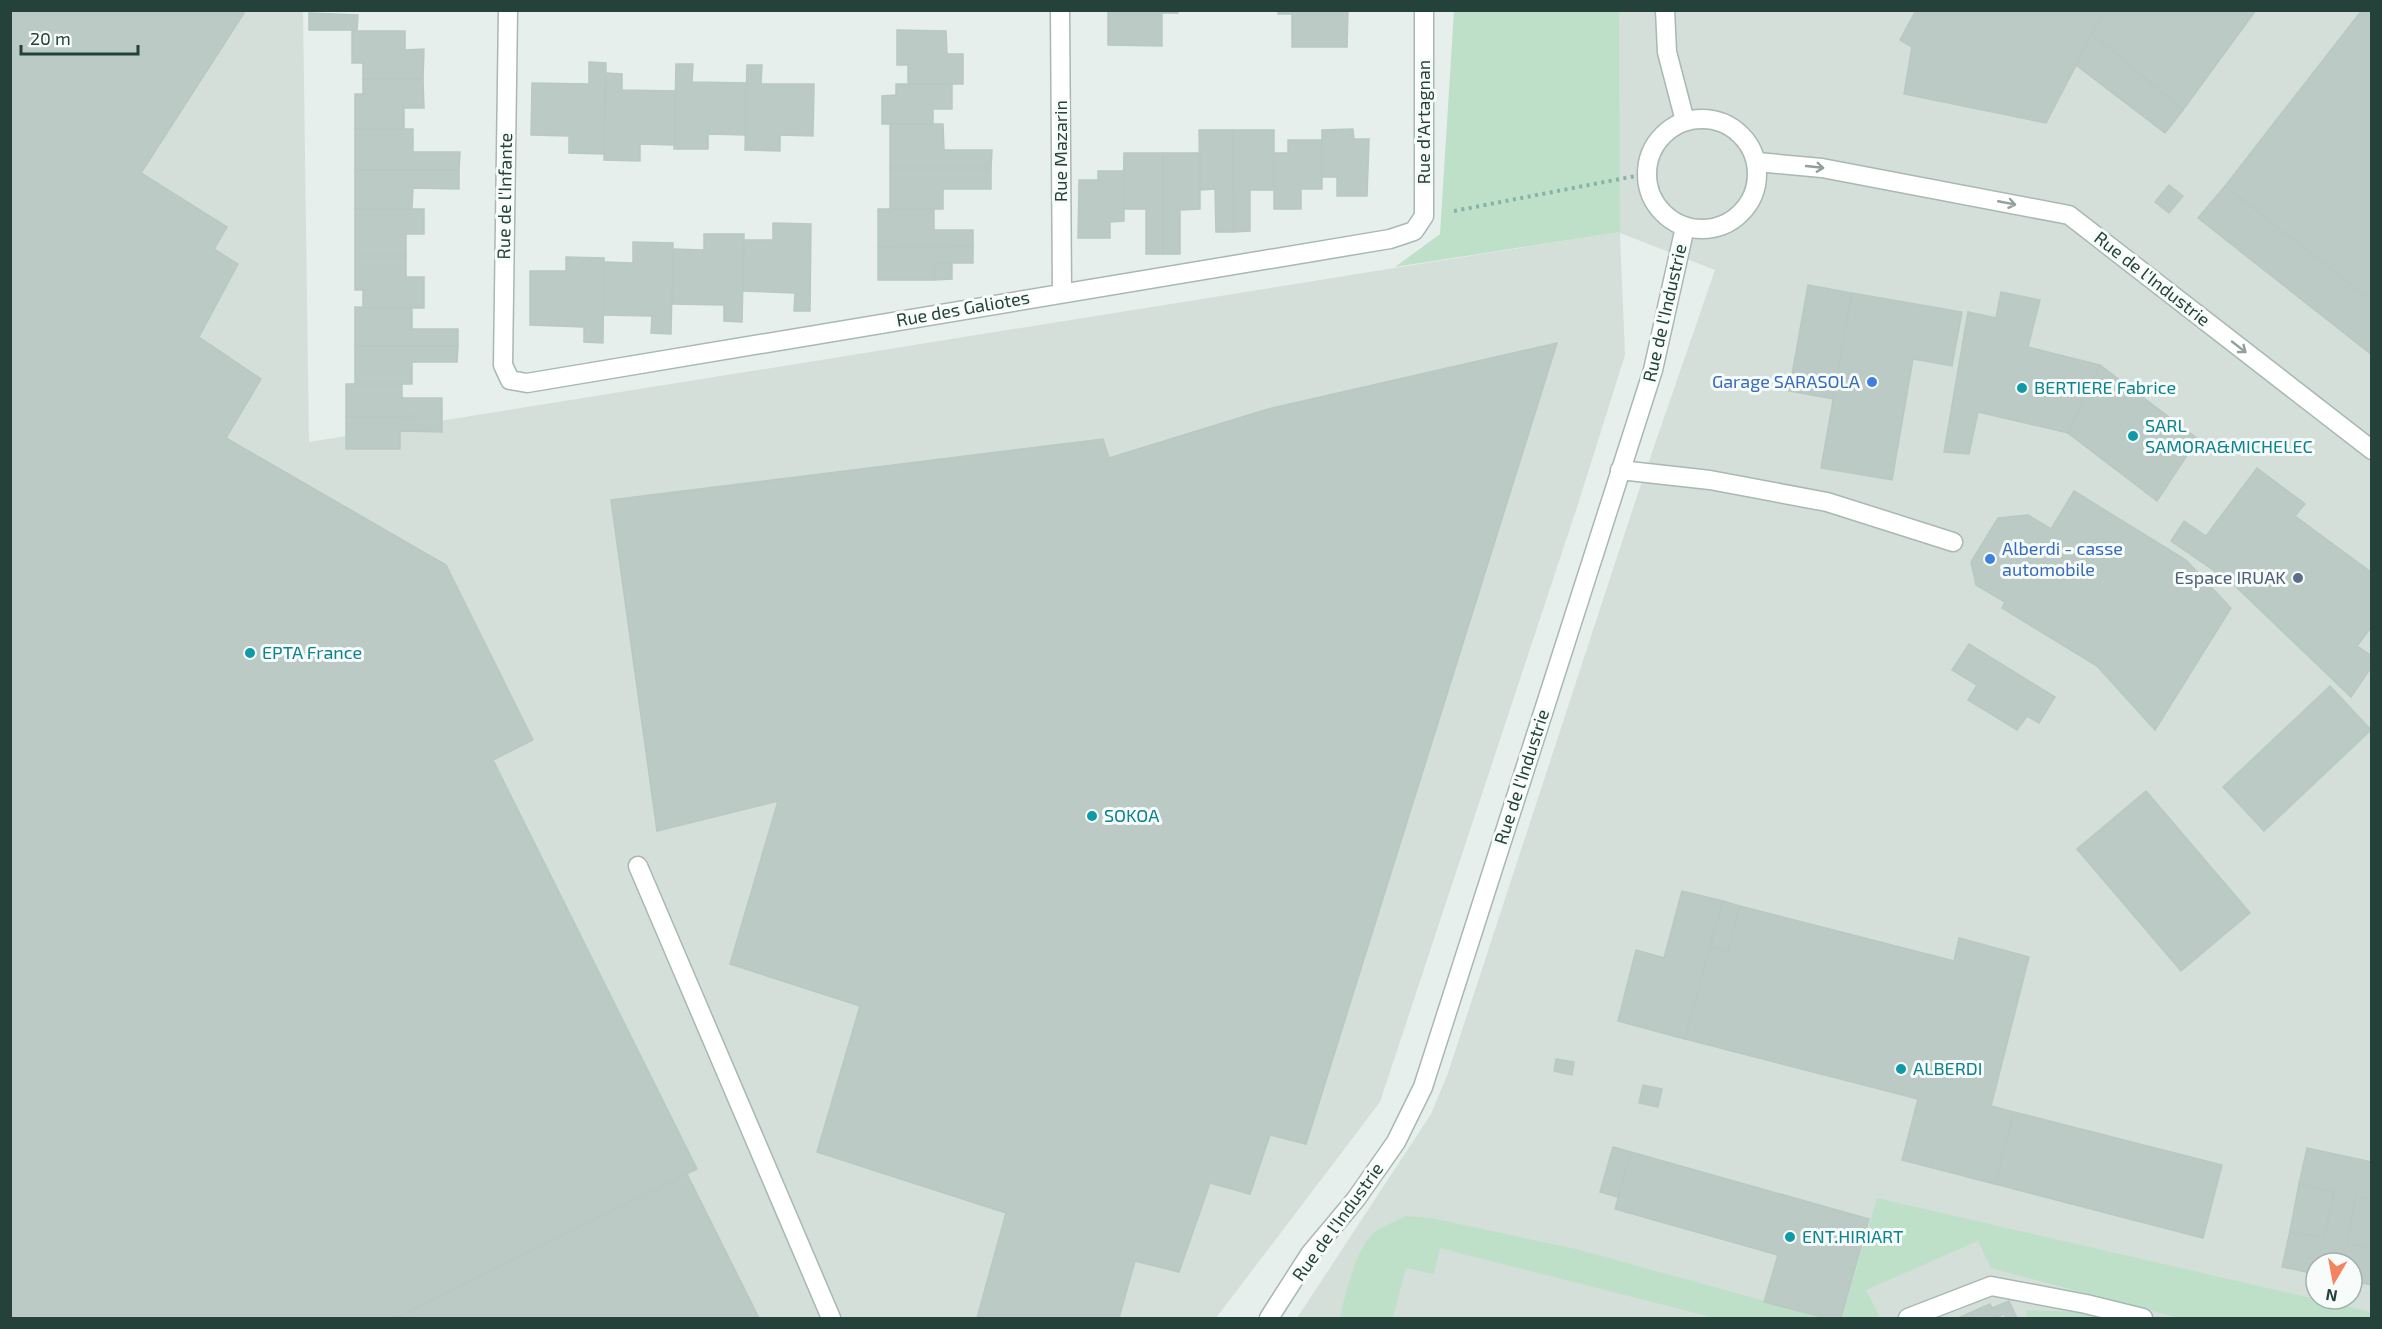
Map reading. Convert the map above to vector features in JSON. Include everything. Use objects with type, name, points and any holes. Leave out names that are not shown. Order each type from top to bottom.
[{"type":"street","name":"Rue de l'Infante","points":[[508,10],[503,365],[510,380]]},
{"type":"street","name":"Rue Mazarin","points":[[1060,10],[1062,292]]},
{"type":"street","name":"Rue d'Artagnan","points":[[1419,224],[1424,10]]},
{"type":"street","points":[[1665,10],[1667,52],[1685,121]]},
{"type":"street","points":[[1646,174],[1649,156],[1657,141],[1669,128],[1685,121],[1702,118],[1720,121],[1737,130],[1750,144],[1757,162]]},
{"type":"street","name":"Rue de l'Industrie","points":[[1646,174],[1649,191],[1657,207],[1669,219],[1685,227],[1704,229],[1723,225],[1739,215],[1751,200],[1757,182],[1757,162],[1822,168],[2069,215],[2372,450]]},
{"type":"street","name":"Rue des Galiotes","points":[[510,380],[527,382],[1390,239],[1419,224]]},
{"type":"street","name":"Rue de l'Industrie","points":[[1269,1318],[1287,1294],[1310,1254],[1356,1199],[1396,1142],[1423,1087],[1653,370],[1685,227]]},
{"type":"street","points":[[1620,470],[1710,480],[1827,502],[1953,542]]},
{"type":"street","points":[[638,866],[831,1318]]},
{"type":"street","points":[[1908,1318],[1991,1286],[2086,1304],[2143,1318]]},
{"type":"street","name":"Rue de l'Industrie","points":[[1287,1294],[1288,1318]]},
{"type":"path","points":[[1419,224],[1646,174]]},
{"type":"shaded area","points":[[10,11],[303,11],[309,442],[1619,232],[1619,11],[2371,11],[2371,1318],[1297,1318],[1431,1114],[1448,1073],[1636,499],[1715,270],[1620,233],[1625,355],[1380,1102],[1216,1318],[11,1318]]},
{"type":"green space","points":[[1454,11],[1619,11],[1620,232],[1395,267],[1440,234]]},
{"type":"green space","points":[[1877,1198],[2304,1296],[2304,1311],[2372,1312],[2371,1318],[2179,1318],[1991,1268],[1978,1241],[1866,1290],[1879,1315],[1875,1318],[1842,1318]]},
{"type":"green space","points":[[1406,1216],[1431,1218],[1576,1249],[1827,1318],[1715,1318],[1440,1248],[1434,1274],[1406,1268],[1393,1318],[1340,1318],[1352,1272],[1363,1247],[1376,1231]]},
{"type":"green space","points":[[2026,1310],[2078,1312],[2102,1318],[2027,1318]]},
{"type":"building","name":"EPTA France","points":[[10,10],[246,10],[141,173],[227,227],[214,249],[238,264],[199,337],[261,379],[226,438],[446,565],[533,740],[493,760],[697,1169],[396,1318],[10,1318]]},
{"type":"building","points":[[1108,10],[1178,10],[1178,13],[1162,13],[1162,46],[1108,45]]},
{"type":"building","points":[[1278,10],[1348,10],[1347,47],[1292,47],[1292,14],[1278,14]]},
{"type":"building","points":[[1916,10],[2105,10],[2046,123],[1904,94],[1912,47],[1900,40]]},
{"type":"building","points":[[2105,10],[2256,10],[2183,110],[2092,34]]},
{"type":"building","points":[[2362,10],[2372,10],[2372,301],[2225,186]]},
{"type":"building","points":[[309,13],[358,15],[357,30],[309,30]]},
{"type":"building","points":[[897,30],[946,31],[947,54],[963,54],[963,84],[908,84],[908,65],[897,65]]},
{"type":"building","points":[[352,31],[405,31],[405,50],[424,49],[423,79],[363,79],[363,63],[352,63]]},
{"type":"building","points":[[2092,34],[2183,110],[2165,133],[2076,65]]},
{"type":"building","points":[[589,62],[606,63],[604,154],[569,153],[569,136],[531,135],[532,83],[589,84]]},
{"type":"building","points":[[676,64],[693,64],[692,82],[747,83],[746,135],[708,134],[708,149],[674,149]]},
{"type":"building","points":[[747,65],[762,65],[761,84],[814,84],[813,136],[780,135],[780,151],[745,150]]},
{"type":"building","points":[[606,73],[622,74],[622,90],[675,91],[675,145],[640,144],[640,161],[604,160]]},
{"type":"building","points":[[363,79],[423,79],[424,108],[404,108],[404,129],[355,129],[355,94],[363,94]]},
{"type":"building","points":[[896,84],[952,84],[952,109],[933,109],[933,124],[882,124],[882,96],[896,95]]},
{"type":"building","points":[[890,124],[943,124],[944,150],[992,150],[991,168],[890,168]]},
{"type":"building","points":[[355,129],[413,129],[413,152],[460,152],[459,170],[355,170]]},
{"type":"building","points":[[1353,129],[1354,139],[1369,139],[1367,196],[1337,196],[1337,177],[1322,177],[1322,130]]},
{"type":"building","points":[[1199,130],[1233,130],[1234,232],[1216,232],[1215,189],[1200,190]]},
{"type":"building","points":[[1233,130],[1274,130],[1274,190],[1250,190],[1250,231],[1234,232]]},
{"type":"building","points":[[1288,140],[1322,140],[1322,189],[1301,189],[1301,209],[1274,209],[1274,153],[1288,153]]},
{"type":"building","points":[[1124,153],[1163,153],[1163,254],[1146,254],[1146,209],[1123,209]]},
{"type":"building","points":[[1163,153],[1200,153],[1200,209],[1180,210],[1180,254],[1163,254]]},
{"type":"building","points":[[890,168],[991,168],[991,189],[943,189],[943,209],[890,209]]},
{"type":"building","points":[[355,170],[459,170],[459,189],[413,188],[412,209],[355,209]]},
{"type":"building","points":[[1098,171],[1124,171],[1124,221],[1110,222],[1110,238],[1078,238],[1079,180],[1098,180]]},
{"type":"building","points":[[2169,185],[2183,196],[2169,213],[2155,202]]},
{"type":"building","points":[[2225,186],[2372,301],[2372,355],[2198,218]]},
{"type":"building","points":[[355,209],[424,209],[424,234],[406,234],[406,256],[355,256]]},
{"type":"building","points":[[878,209],[934,209],[934,230],[973,230],[973,246],[878,247]]},
{"type":"building","points":[[773,223],[811,224],[810,311],[794,311],[795,293],[743,291],[744,240],[773,240]]},
{"type":"building","points":[[704,234],[744,234],[742,322],[724,321],[724,305],[672,304],[673,249],[704,250]]},
{"type":"building","points":[[633,242],[673,243],[671,334],[651,333],[652,316],[603,315],[604,262],[633,263]]},
{"type":"building","points":[[973,246],[973,263],[934,263],[934,280],[878,280],[878,247]]},
{"type":"building","points":[[355,256],[406,256],[406,277],[424,277],[424,308],[363,308],[363,290],[355,290]]},
{"type":"building","points":[[566,257],[604,258],[603,343],[584,342],[584,327],[530,325],[530,271],[566,271]]},
{"type":"building","points":[[934,263],[952,264],[952,279],[934,280]]},
{"type":"building","name":"Garage SARASOLA","points":[[1808,285],[1852,293],[1833,399],[1789,391]]},
{"type":"building","name":"BERTIERE Fabrice","points":[[2001,292],[2040,300],[2028,347],[2100,365],[2068,433],[1978,412],[1969,454],[1944,452],[1968,312],[1996,318]]},
{"type":"building","name":"Garage SARASOLA","points":[[1852,293],[1962,312],[1952,366],[1913,359],[1892,480],[1821,468]]},
{"type":"building","points":[[355,307],[412,308],[412,329],[458,329],[458,346],[355,346]]},
{"type":"building","name":"SOKOA","points":[[1557,343],[1306,1144],[1270,1135],[1250,1194],[1210,1183],[1179,1272],[1135,1261],[1119,1318],[977,1318],[1006,1213],[817,1152],[860,1006],[730,964],[778,801],[657,831],[611,500],[1103,439],[1109,458],[1268,409]]},
{"type":"building","points":[[355,346],[458,346],[457,362],[412,362],[412,384],[355,384]]},
{"type":"building","name":"SARL SAMORA&MICHELEC","points":[[2100,365],[2198,439],[2157,501],[2068,433]]},
{"type":"building","points":[[346,384],[402,384],[402,398],[442,398],[442,416],[346,417]]},
{"type":"building","points":[[442,416],[442,432],[400,431],[400,449],[346,449],[346,417]]},
{"type":"building","name":"Espace IRUAK","points":[[2257,468],[2305,504],[2295,516],[2372,573],[2372,626],[2357,646],[2372,656],[2372,666],[2351,697],[2232,583],[2171,541],[2184,521],[2206,536]]},
{"type":"building","points":[[2074,491],[2186,560],[2231,608],[2155,730],[2097,666],[2002,608],[2005,602],[1976,585],[1971,562],[1998,518],[2028,515],[2051,529]]},
{"type":"building","points":[[1969,644],[2055,697],[2039,723],[2027,716],[2017,730],[1968,700],[1977,685],[1952,670]]},
{"type":"building","points":[[2330,686],[2371,730],[2264,831],[2223,787]]},
{"type":"building","points":[[2146,791],[2250,913],[2181,971],[2077,849]]},
{"type":"building","points":[[1682,891],[1723,901],[1685,1039],[1618,1021],[1636,950],[1664,958]]},
{"type":"building","points":[[1723,901],[1740,906],[1728,952],[1710,947]]},
{"type":"building","name":"ALBERDI","points":[[1740,906],[1954,961],[1959,938],[2029,957],[1991,1106],[2014,1112],[1995,1184],[1902,1160],[1918,1099],[1685,1039],[1710,947],[1728,952]]},
{"type":"building","points":[[1556,1059],[1574,1062],[1572,1075],[1554,1071]]},
{"type":"building","points":[[1643,1085],[1662,1089],[1658,1107],[1639,1103]]},
{"type":"building","points":[[2014,1112],[2222,1165],[2203,1238],[1995,1184]]},
{"type":"building","points":[[1613,1147],[1631,1152],[1618,1197],[1600,1192]]},
{"type":"building","points":[[2307,1148],[2372,1162],[2372,1199],[2356,1196],[2347,1243],[2372,1248],[2372,1285],[2364,1283],[2364,1251],[2304,1251],[2304,1272],[2282,1267],[2290,1231],[2324,1238],[2334,1192],[2299,1184]]},
{"type":"building","name":"ENT.HIRIART","points":[[1631,1152],[1869,1219],[1841,1318],[1826,1318],[1764,1302],[1778,1255],[1615,1209]]},
{"type":"building","points":[[687,1174],[759,1318],[396,1318]]},
{"type":"building","points":[[2299,1184],[2334,1192],[2324,1238],[2290,1231]]},
{"type":"building","points":[[2356,1196],[2372,1199],[2372,1248],[2347,1243]]},
{"type":"building","points":[[2009,1301],[2017,1318],[2006,1318],[2004,1314],[1997,1318],[1992,1308]]},
{"type":"building","points":[[1990,1304],[1997,1318],[1958,1318]]},
{"type":"place","name":"Garage SARASOLA","points":[[1872,382]]},
{"type":"place","name":"BERTIERE Fabrice","points":[[2022,388]]},
{"type":"place","name":"SARL SAMORA&MICHELEC","points":[[2133,436]]},
{"type":"place","name":"Alberdi - casse automobile","points":[[1990,559]]},
{"type":"place","name":"Espace IRUAK","points":[[2298,578]]},
{"type":"place","name":"EPTA France","points":[[250,653]]},
{"type":"place","name":"SOKOA","points":[[1092,816]]},
{"type":"place","name":"ALBERDI","points":[[1901,1069]]},
{"type":"place","name":"ENT.HIRIART","points":[[1790,1237]]}]
